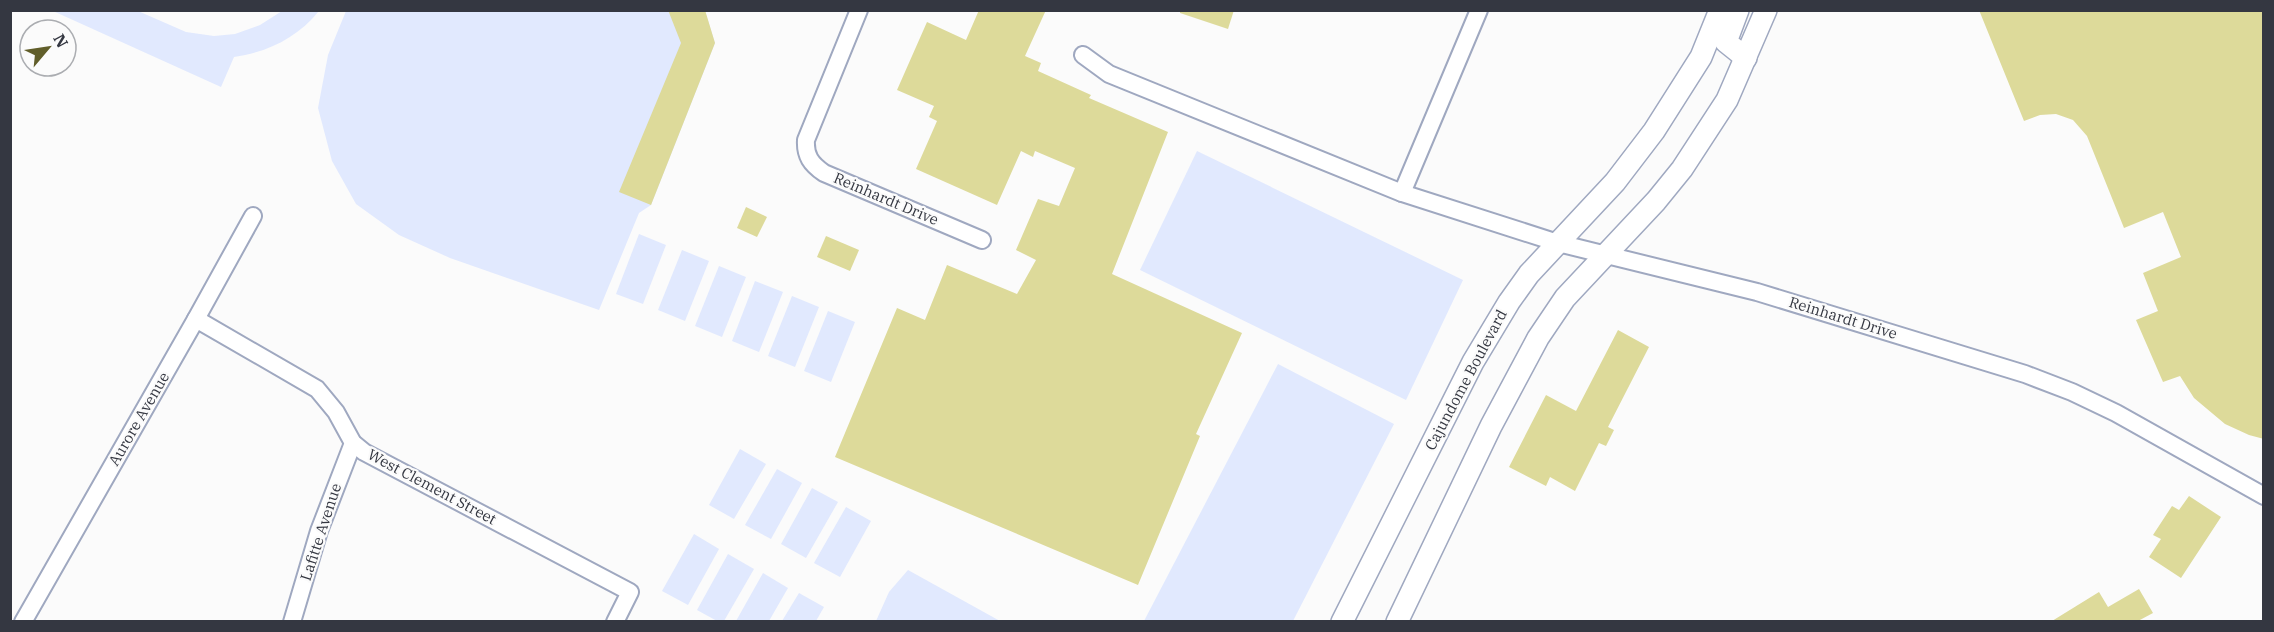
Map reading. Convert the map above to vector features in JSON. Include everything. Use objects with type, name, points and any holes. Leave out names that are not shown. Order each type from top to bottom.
[{"type":"street","name":"Reinhardt Drive","points":[[860,10],[806,140],[807,156],[824,173],[982,240]]},
{"type":"street","points":[[1402,193],[1479,10]]},
{"type":"street","name":"Cajundome Boulevard","points":[[1342,621],[1473,362],[1509,302],[1529,274],[1615,182],[1654,132],[1701,57],[1720,10]]},
{"type":"street","points":[[1738,10],[1726,42],[1746,58]]},
{"type":"street","points":[[1397,621],[1518,371],[1565,298],[1682,170],[1727,100],[1766,10]]},
{"type":"street","name":"Reinhardt Drive","points":[[1083,55],[1109,74],[1402,193],[1558,243],[1757,292],[2025,374],[2072,392],[2116,413],[2264,496]]},
{"type":"street","name":"Aurore Avenue","points":[[23,621],[253,216]]},
{"type":"street","name":"West Clement Street","points":[[196,319],[317,389],[336,412],[353,443],[377,460],[630,592],[615,621]]},
{"type":"street","name":"Lafitte Avenue","points":[[292,621],[320,531],[353,443]]},
{"type":"shaded area","points":[[53,11],[138,11],[186,32],[214,36],[235,34],[260,25],[282,11],[319,11],[301,29],[281,42],[247,55],[234,57],[221,87],[78,22],[78,18],[68,18]]},
{"type":"shaded area","points":[[346,11],[705,11],[715,43],[651,205],[639,213],[599,310],[450,258],[399,235],[356,204],[332,161],[318,108],[328,55]]},
{"type":"shaded area","points":[[1197,151],[1463,280],[1406,400],[1140,270]]},
{"type":"shaded area","points":[[639,234],[666,245],[643,304],[616,294]]},
{"type":"shaded area","points":[[682,250],[709,261],[685,321],[658,310]]},
{"type":"shaded area","points":[[719,266],[746,277],[722,337],[695,326]]},
{"type":"shaded area","points":[[755,281],[783,292],[759,352],[732,341]]},
{"type":"shaded area","points":[[792,296],[819,307],[795,367],[768,356]]},
{"type":"shaded area","points":[[828,311],[855,322],[831,382],[804,371]]},
{"type":"shaded area","points":[[1278,364],[1394,424],[1293,621],[1144,621]]},
{"type":"shaded area","points":[[740,449],[766,464],[734,519],[709,505]]},
{"type":"shaded area","points":[[777,469],[802,483],[771,539],[745,525]]},
{"type":"shaded area","points":[[812,488],[838,502],[806,558],[781,544]]},
{"type":"shaded area","points":[[846,507],[871,521],[840,577],[814,563]]},
{"type":"shaded area","points":[[694,534],[719,549],[688,605],[662,591]]},
{"type":"shaded area","points":[[728,554],[754,569],[724,621],[717,621],[697,610]]},
{"type":"shaded area","points":[[908,570],[1000,621],[876,621],[889,592]]},
{"type":"shaded area","points":[[763,573],[788,588],[769,621],[736,621]]},
{"type":"shaded area","points":[[799,593],[824,607],[816,621],[782,621]]},
{"type":"building","points":[[668,10],[705,10],[715,43],[651,205],[619,192],[681,43]]},
{"type":"building","points":[[979,10],[1046,10],[1025,56],[1041,63],[1038,71],[1091,95],[1089,98],[1168,132],[1112,274],[1242,333],[1196,434],[1200,436],[1138,585],[835,457],[897,308],[925,320],[947,265],[1017,294],[1036,260],[1016,250],[1038,199],[1059,206],[1075,168],[1035,151],[1033,157],[1021,151],[997,205],[916,169],[937,121],[929,117],[934,106],[897,90],[927,22],[966,40]]},
{"type":"building","points":[[1180,10],[1234,10],[1228,29],[1180,13]]},
{"type":"building","points":[[1979,10],[2264,10],[2264,439],[2225,424],[2194,398],[2180,376],[2163,382],[2136,320],[2158,311],[2143,273],[2181,257],[2163,212],[2124,228],[2087,136],[2073,120],[2056,114],[2040,115],[2024,121]]},
{"type":"building","points":[[746,207],[767,217],[757,237],[737,228]]},
{"type":"building","points":[[826,236],[859,250],[850,271],[817,257]]},
{"type":"building","points":[[1618,330],[1649,347],[1608,427],[1614,430],[1606,446],[1599,443],[1575,491],[1550,477],[1546,486],[1509,467],[1546,395],[1576,411]]},
{"type":"building","points":[[2189,496],[2221,517],[2181,578],[2149,557],[2161,539],[2153,535],[2172,506],[2179,510]]},
{"type":"building","points":[[2139,589],[2153,613],[2138,621],[2052,621],[2099,592],[2108,607]]}]
